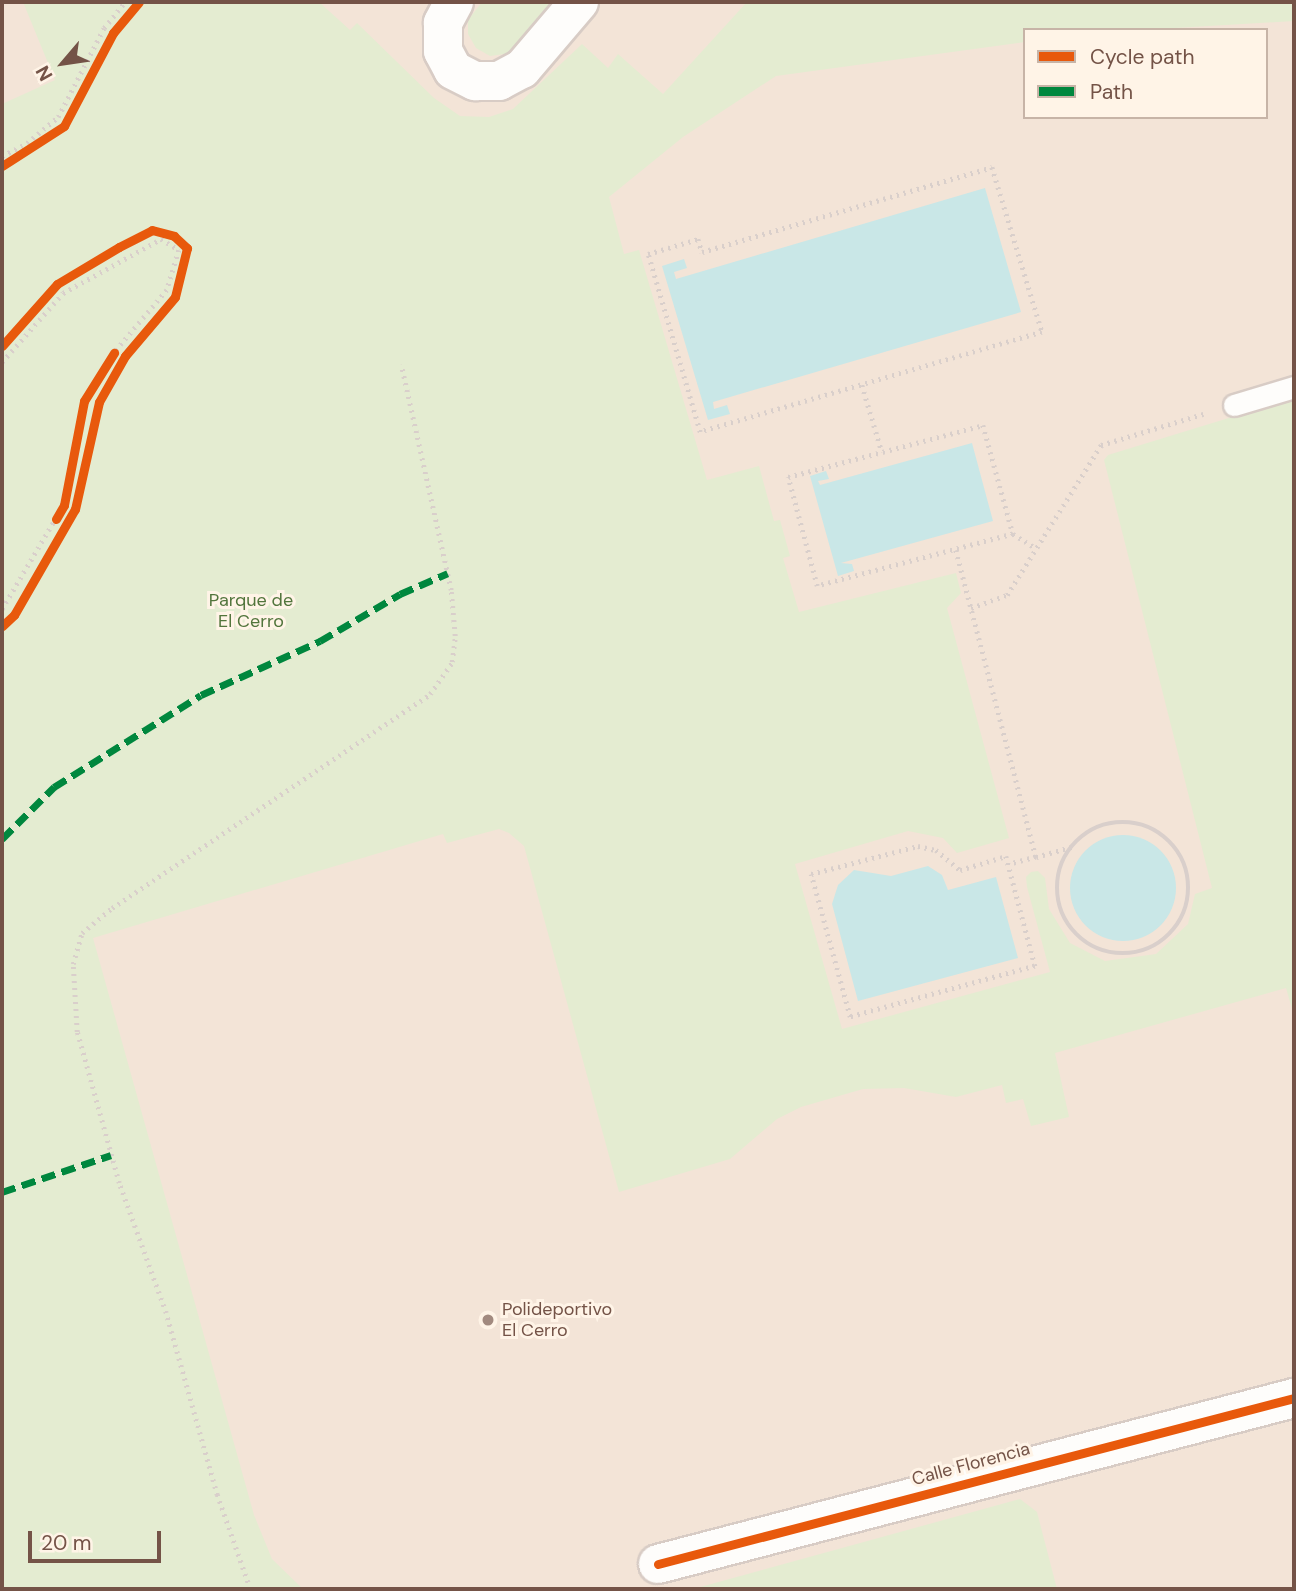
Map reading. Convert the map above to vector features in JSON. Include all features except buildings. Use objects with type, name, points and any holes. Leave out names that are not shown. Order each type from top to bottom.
[{"type":"street","points":[[454,2],[443,23],[443,51],[453,70],[475,81],[499,81],[522,69],[579,2]]},
{"type":"street","name":"Calle Florencia","points":[[658,1564],[1294,1398]]},
{"type":"lane","points":[[1234,405],[1294,387]]},
{"type":"path","points":[[2,156],[27,144],[58,117],[104,28],[125,2]]},
{"type":"path","points":[[2,166],[64,126],[113,33],[139,2]]},
{"type":"path","points":[[992,167],[1042,332],[862,385],[701,432],[648,254],[698,239],[702,252],[992,167]]},
{"type":"path","points":[[112,379],[125,356],[175,297],[184,273],[187,248],[174,236],[152,230]]},
{"type":"path","points":[[2,362],[63,293],[161,239],[179,250],[167,290],[113,354],[84,401],[64,505],[2,610]]},
{"type":"path","points":[[2,346],[57,284],[98,260]]},
{"type":"path","points":[[250,1589],[217,1495],[166,1313],[118,1183],[77,1032],[73,964],[82,933],[111,908],[430,694],[452,662],[455,636],[451,590],[401,364]]},
{"type":"path","points":[[862,385],[882,452]]},
{"type":"path","points":[[971,608],[1007,595],[1101,445],[1234,405]]},
{"type":"path","points":[[1013,534],[817,586],[788,477],[983,425],[1013,534],[1035,548]]},
{"type":"path","points":[[55,544],[78,496]]},
{"type":"path","points":[[956,550],[1036,857]]},
{"type":"path","points":[[1009,864],[1073,847],[1102,825],[1125,822],[1166,837],[1180,854],[1188,883],[1185,915],[1173,932],[1137,953],[1096,948],[1078,937],[1065,919],[1058,897],[1059,874],[1073,847]]},
{"type":"path","points":[[918,846],[936,850],[960,870],[1006,856],[1009,864],[1035,967],[850,1017],[811,874],[918,846]]},
{"type":"shaded area","points":[[2,2],[1294,2],[1294,1589],[2,1589]]},
{"type":"green space","name":"Parque de El Cerro","points":[[23,2],[319,2],[350,30],[357,23],[434,98],[460,116],[489,117],[513,109],[582,44],[608,68],[618,54],[663,94],[747,2],[1294,2],[1294,21],[1175,28],[1023,28],[1023,42],[776,76],[683,137],[609,197],[624,254],[639,250],[707,480],[759,466],[774,521],[780,520],[790,556],[783,558],[799,612],[956,573],[961,593],[947,608],[1009,838],[957,853],[943,838],[908,831],[795,864],[842,1029],[1050,972],[1027,887],[1026,877],[1031,872],[1038,871],[1045,878],[1049,909],[1070,943],[1105,961],[1156,954],[1188,924],[1195,894],[1212,888],[1104,460],[1108,455],[1294,398],[1294,1016],[1286,988],[1055,1053],[1069,1117],[1031,1126],[1023,1099],[1006,1103],[1002,1085],[956,1097],[904,1088],[863,1089],[801,1107],[777,1119],[730,1159],[619,1192],[524,846],[509,833],[499,829],[447,843],[443,834],[93,938],[254,1515],[272,1559],[303,1589],[2,1589],[2,104],[55,80]]},
{"type":"green space","points":[[482,2],[558,2],[519,45],[505,54],[490,56],[476,48],[468,34],[468,20]]},
{"type":"green space","points":[[1020,1499],[1037,1512],[1057,1589],[693,1589]]},
{"type":"water","points":[[985,188],[1021,312],[713,402],[714,409],[727,405],[730,414],[708,420],[662,266],[684,259],[687,268],[674,272],[676,279]]},
{"type":"water","points":[[972,443],[993,521],[841,563],[852,564],[854,571],[838,576],[810,476],[826,471],[829,479],[818,481],[820,485]]},
{"type":"water","points":[[1123,835],[1143,839],[1161,850],[1172,868],[1176,888],[1172,908],[1161,926],[1143,937],[1123,941],[1103,937],[1085,926],[1074,908],[1070,888],[1074,868],[1085,850],[1103,839]]},
{"type":"water","points":[[928,866],[942,875],[948,890],[996,877],[1018,958],[858,1001],[832,904],[838,885],[854,870],[891,876]]},
{"type":"marked path","points":[[2,839],[54,787],[201,695],[320,641],[400,594],[448,573]]},
{"type":"marked path","points":[[2,1192],[111,1155]]},
{"type":"cycle path","points":[[2,166],[64,126],[113,33],[139,2]]},
{"type":"cycle path","points":[[2,346],[57,284],[119,247],[152,230],[174,236],[187,248],[175,297],[125,356],[99,402],[75,509],[14,615],[2,626]]},
{"type":"cycle path","points":[[56,519],[64,505],[84,401],[114,353]]},
{"type":"cycle path","points":[[658,1564],[1294,1398]]},
{"type":"place","name":"Polideportivo El Cerro","points":[[488,1320]]}]
